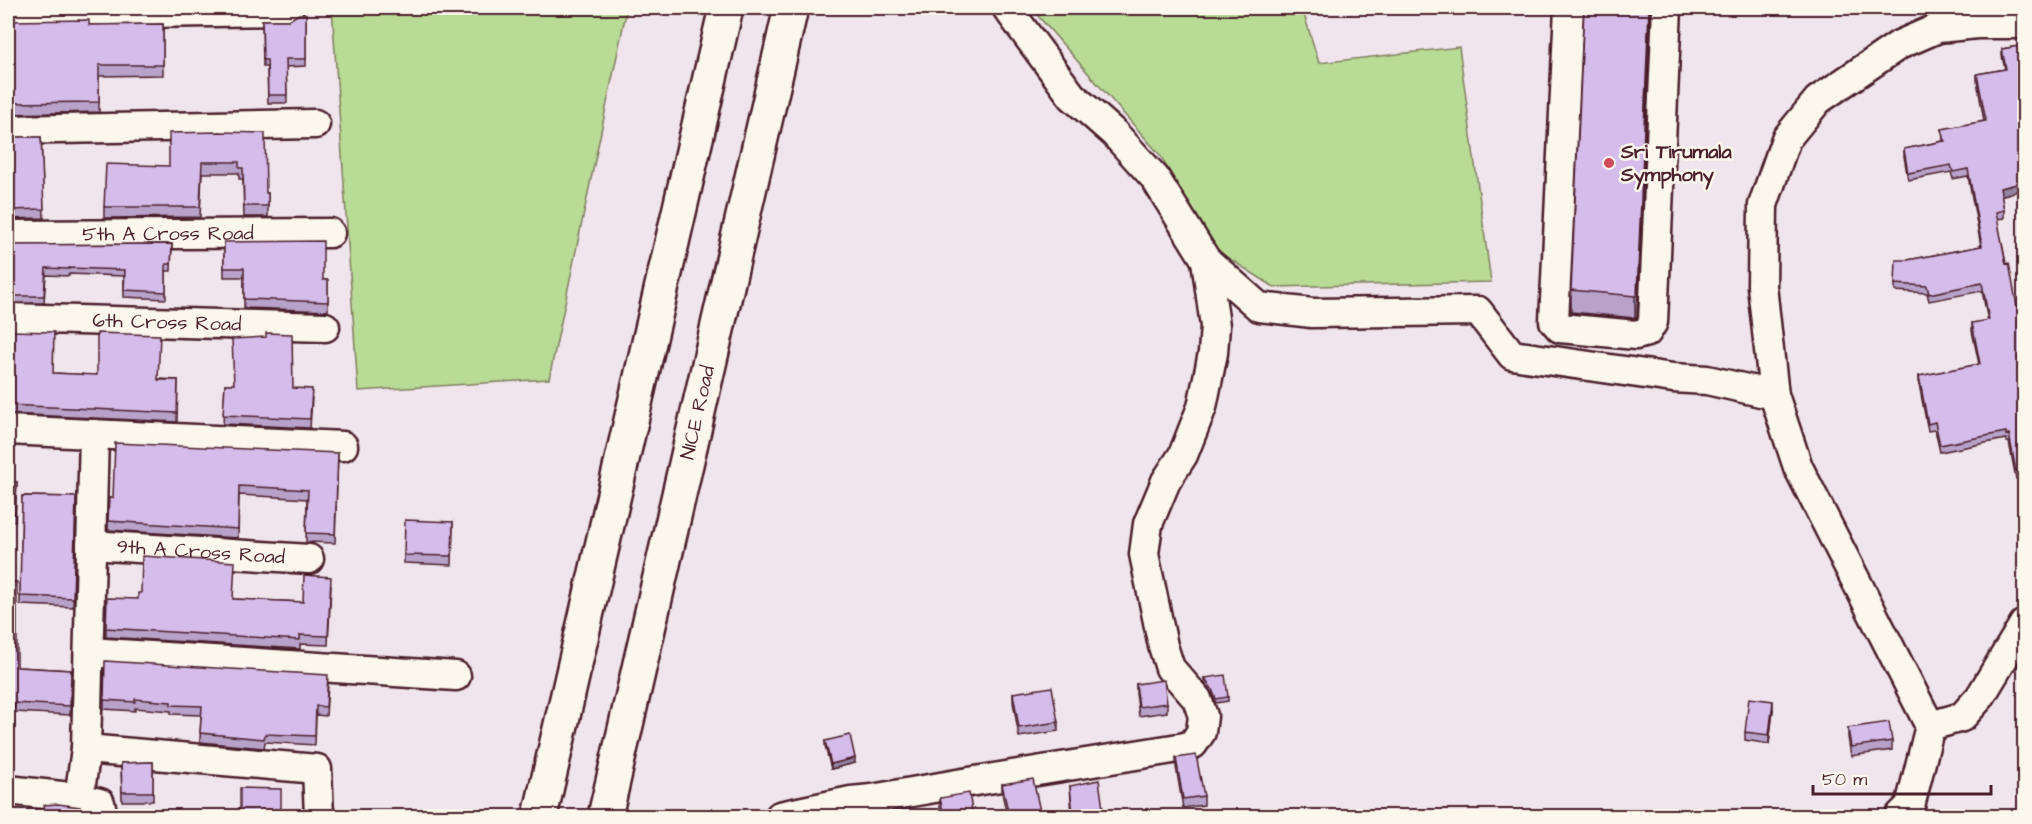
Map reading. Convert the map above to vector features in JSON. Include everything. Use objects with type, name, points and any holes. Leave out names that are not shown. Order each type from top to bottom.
[{"type":"highway","points":[[540,816],[726,8]]},
{"type":"highway","name":"NICE Road","points":[[604,816],[791,8]]},
{"type":"street","points":[[1007,8],[1072,96],[1114,133],[1155,178],[1206,260],[1259,307],[1312,313],[1478,311],[1512,355],[1673,378],[1707,380],[1774,395]]},
{"type":"street","points":[[1569,8],[1554,321],[1560,328],[1636,335],[1647,332],[1653,322],[1667,8]]},
{"type":"street","points":[[8,15],[288,11]]},
{"type":"street","points":[[1900,816],[1911,806],[1930,726],[1798,467],[1774,395],[1762,285],[1763,206],[1786,139],[1818,100],[1899,45],[1938,28],[1977,24],[2025,24]]},
{"type":"street","points":[[8,130],[315,124]]},
{"type":"street","name":"5th A Cross Road","points":[[8,235],[330,233]]},
{"type":"street","points":[[780,816],[851,801],[873,808],[963,783],[1193,744],[1201,732],[1203,716],[1197,699],[1170,668],[1163,646],[1144,554],[1148,524],[1166,481],[1183,455],[1202,406],[1213,353],[1215,326],[1206,260]]},
{"type":"street","name":"6th Cross Road","points":[[8,318],[325,327]]},
{"type":"street","points":[[8,430],[343,446]]},
{"type":"street","points":[[79,798],[86,749],[94,434]]},
{"type":"street","name":"9th A Cross Road","points":[[91,545],[309,559]]},
{"type":"street","points":[[1930,726],[1962,717],[1980,697],[2025,624]]},
{"type":"street","points":[[89,652],[456,676]]},
{"type":"street","points":[[86,749],[317,769],[319,816]]},
{"type":"street","points":[[8,790],[79,798],[100,803],[103,816]]},
{"type":"green space","points":[[332,8],[627,8],[549,379],[358,391]]},
{"type":"green space","points":[[1033,8],[1302,8],[1319,63],[1459,47],[1491,282],[1274,287],[1211,247],[1160,155]]},
{"type":"building","name":"Sri Tirumala Symphony","points":[[1584,8],[1649,8],[1637,295],[1635,296],[1571,290]]},
{"type":"building","points":[[299,14],[306,14],[306,59],[286,59],[287,95],[268,95],[267,60],[263,60],[262,20],[289,20]]},
{"type":"building","points":[[89,20],[89,25],[163,24],[163,65],[99,65],[99,102],[8,103],[8,21]]},
{"type":"building","points":[[2025,45],[2025,174],[2023,174],[2025,182],[2000,188],[2004,210],[1996,212],[2017,307],[2025,306],[2025,470],[2016,471],[2009,434],[2006,435],[2006,432],[1940,445],[1935,422],[1928,424],[1919,376],[1980,364],[1972,323],[1989,320],[1982,283],[1929,294],[1927,286],[1895,284],[1896,260],[1908,260],[1982,246],[1968,169],[1953,172],[1951,165],[1908,173],[1904,149],[1945,141],[1942,129],[1986,121],[1977,74],[2006,69],[2002,49]]},
{"type":"building","points":[[169,133],[265,133],[268,206],[244,206],[243,168],[239,168],[239,162],[202,162],[200,207],[104,207],[106,164],[169,166]]},
{"type":"building","points":[[8,137],[41,137],[44,209],[8,210]]},
{"type":"building","points":[[323,241],[323,280],[328,280],[328,302],[244,299],[244,268],[224,268],[224,242]]},
{"type":"building","points":[[172,244],[171,264],[166,264],[166,292],[124,290],[125,270],[46,268],[44,296],[8,296],[8,245]]},
{"type":"building","points":[[8,331],[54,332],[53,373],[97,375],[97,333],[160,335],[158,380],[178,380],[177,413],[8,405]]},
{"type":"building","points":[[266,333],[292,334],[293,388],[312,389],[310,419],[223,415],[225,384],[234,384],[232,339],[266,337]]},
{"type":"building","points":[[115,443],[338,453],[335,534],[306,533],[308,490],[277,488],[239,486],[238,529],[108,521],[109,498],[113,498]]},
{"type":"building","points":[[8,481],[17,482],[15,513],[8,513]]},
{"type":"building","points":[[22,496],[76,497],[73,598],[20,596]]},
{"type":"building","points":[[405,520],[453,522],[452,556],[404,555]]},
{"type":"building","points":[[142,556],[235,562],[233,599],[303,602],[304,575],[331,577],[328,636],[300,635],[300,640],[106,628],[107,598],[138,599],[138,593],[141,593]]},
{"type":"building","points":[[8,581],[17,582],[17,667],[71,670],[70,706],[14,703],[13,741],[8,741]]},
{"type":"building","points":[[105,661],[328,675],[326,707],[316,706],[315,736],[265,734],[264,739],[200,733],[202,706],[171,705],[171,702],[135,699],[135,702],[104,700]]},
{"type":"building","points":[[1225,675],[1228,697],[1216,699],[1205,678]]},
{"type":"building","points":[[1164,680],[1167,703],[1139,707],[1136,684]]},
{"type":"building","points":[[1052,687],[1058,722],[1019,728],[1013,693]]},
{"type":"building","points":[[1749,698],[1773,701],[1769,735],[1745,732]]},
{"type":"building","points":[[1889,722],[1892,741],[1851,747],[1848,728]]},
{"type":"building","points":[[850,735],[855,758],[831,764],[825,741]]},
{"type":"building","points":[[1196,755],[1204,796],[1183,799],[1176,758]]},
{"type":"building","points":[[153,762],[153,792],[122,792],[121,763]]},
{"type":"building","points":[[1033,779],[1041,816],[1009,816],[1002,784]]},
{"type":"building","points":[[1099,780],[1103,809],[1073,814],[1070,786]]},
{"type":"building","points":[[240,788],[281,789],[281,816],[240,816]]},
{"type":"building","points":[[969,793],[973,816],[944,816],[940,798]]},
{"type":"building","points":[[44,805],[80,807],[81,816],[8,816],[45,813]]},
{"type":"place","name":"Sri Tirumala Symphony","points":[[1609,163]]}]
